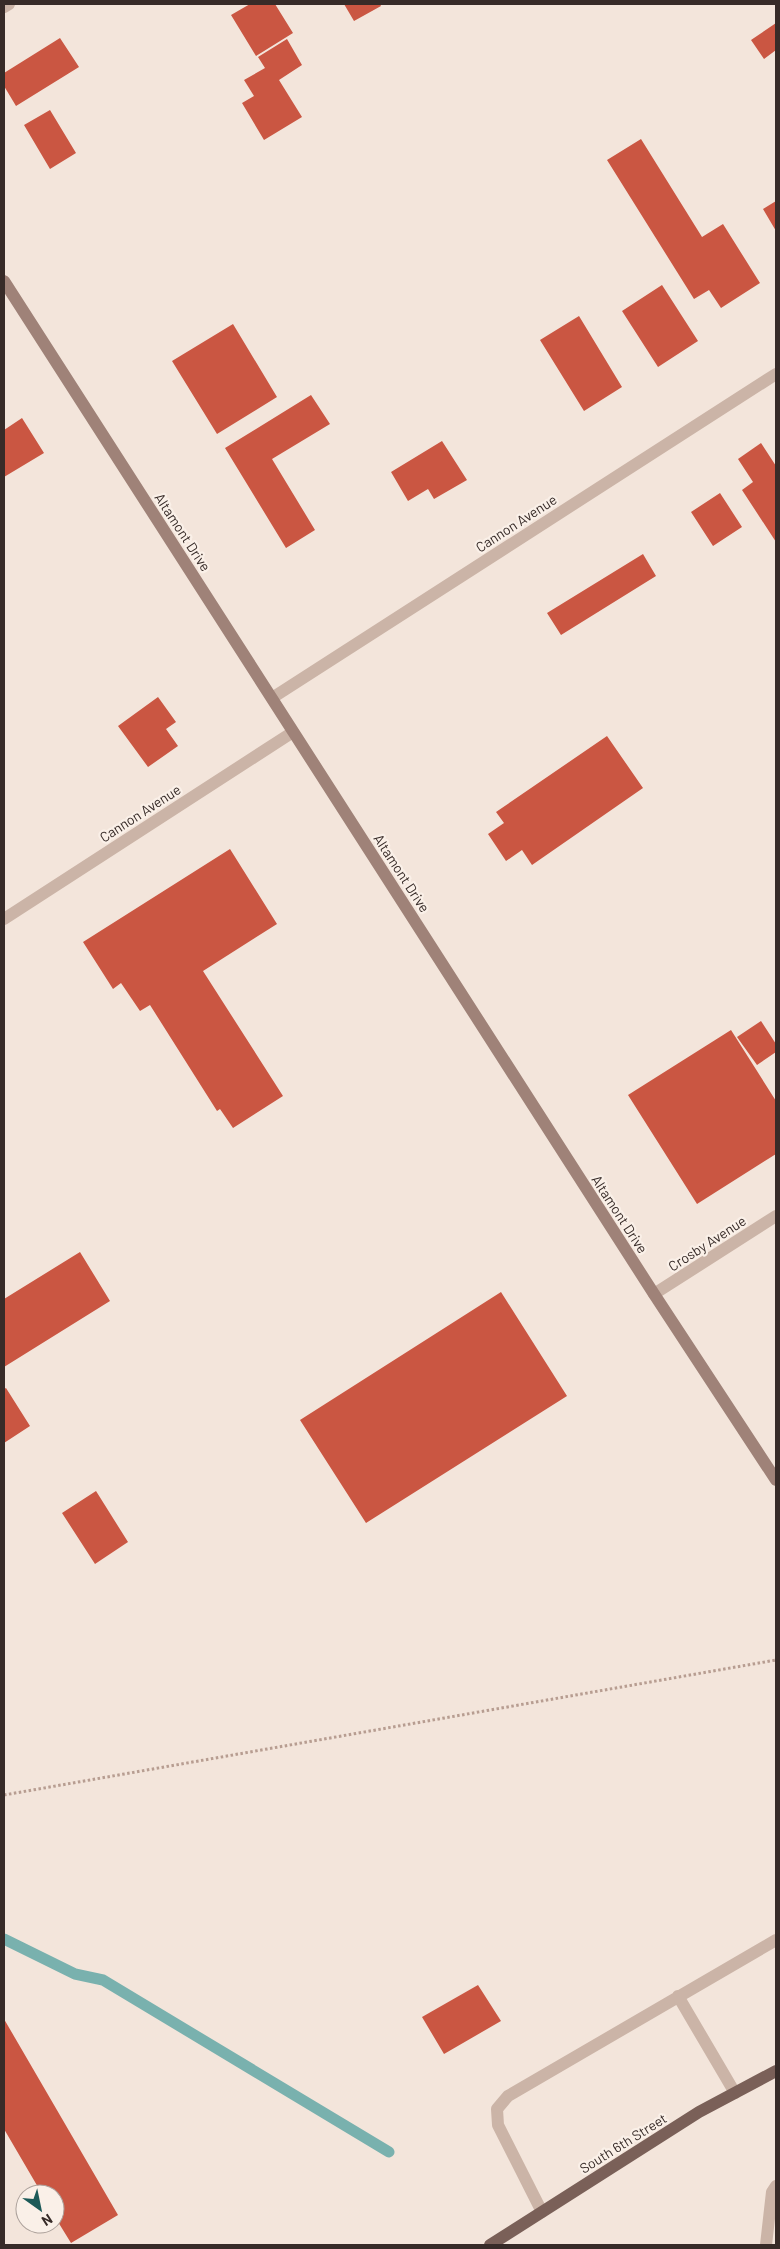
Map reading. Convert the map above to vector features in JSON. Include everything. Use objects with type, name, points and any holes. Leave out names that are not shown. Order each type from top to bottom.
[{"type":"main road","name":"Altamont Drive","points":[[4,281],[654,1294],[776,1480]]},
{"type":"main road","name":"South 6th Street","points":[[490,2245],[699,2112],[776,2071]]},
{"type":"street","points":[[4,7],[9,4]]},
{"type":"street","name":"Cannon Avenue","points":[[272,698],[776,374]]},
{"type":"street","name":"Cannon Avenue","points":[[4,919],[293,732]]},
{"type":"street","name":"Crosby Avenue","points":[[654,1294],[776,1216]]},
{"type":"street","points":[[542,2212],[498,2125],[497,2109],[508,2096],[776,1940]]},
{"type":"street","points":[[678,1996],[735,2093]]},
{"type":"street","points":[[766,2245],[772,2192],[776,2186]]},
{"type":"path","points":[[4,1796],[776,1660]]},
{"type":"building","points":[[250,4],[275,4],[293,33],[256,56],[231,15]]},
{"type":"building","points":[[344,4],[380,4],[381,6],[354,21]]},
{"type":"building","points":[[776,23],[776,50],[764,59],[751,40]]},
{"type":"building","points":[[60,38],[79,67],[16,106],[4,86],[4,73]]},
{"type":"building","points":[[287,39],[302,65],[279,80],[302,117],[264,140],[242,103],[254,96],[244,80],[265,68],[258,57]]},
{"type":"building","points":[[50,110],[76,153],[50,169],[24,125]]},
{"type":"building","points":[[641,139],[702,237],[723,224],[760,283],[721,308],[709,290],[694,299],[607,160]]},
{"type":"building","points":[[776,201],[776,231],[763,209]]},
{"type":"building","points":[[662,285],[698,341],[658,367],[622,311]]},
{"type":"building","points":[[579,316],[622,387],[584,411],[540,340]]},
{"type":"building","points":[[233,324],[277,397],[217,434],[172,361]]},
{"type":"building","points":[[311,395],[330,424],[272,459],[315,530],[286,548],[225,448]]},
{"type":"building","points":[[22,418],[44,453],[4,477],[4,430]]},
{"type":"building","points":[[442,441],[467,480],[434,499],[428,489],[408,501],[391,472]]},
{"type":"building","points":[[761,443],[776,466],[776,542],[742,490],[753,482],[738,459]]},
{"type":"building","points":[[720,493],[742,527],[713,546],[691,512]]},
{"type":"building","points":[[643,554],[656,576],[561,635],[547,613]]},
{"type":"building","points":[[158,697],[176,722],[166,729],[178,746],[148,767],[118,726]]},
{"type":"building","points":[[607,736],[643,788],[532,865],[522,850],[506,861],[488,834],[504,823],[496,812]]},
{"type":"building","points":[[230,849],[277,924],[203,971],[283,1096],[233,1128],[220,1109],[217,1111],[150,1005],[140,1011],[121,983],[113,989],[83,942]]},
{"type":"building","points":[[761,1021],[776,1044],[776,1052],[757,1065],[737,1037]]},
{"type":"building","points":[[731,1030],[776,1101],[776,1154],[697,1204],[628,1095]]},
{"type":"building","points":[[80,1252],[110,1301],[4,1367],[4,1299]]},
{"type":"building","points":[[501,1292],[567,1396],[366,1523],[300,1420]]},
{"type":"building","points":[[6,1388],[30,1426],[4,1443],[4,1389]]},
{"type":"building","points":[[96,1491],[128,1542],[95,1564],[62,1513]]},
{"type":"building","points":[[478,1985],[501,2021],[444,2054],[422,2017]]},
{"type":"building","points":[[4,2019],[118,2215],[71,2243],[65,2233],[65,2184],[36,2184],[4,2129]]},
{"type":"waterway","points":[[4,1939],[75,1974],[103,1980],[389,2152]]}]
